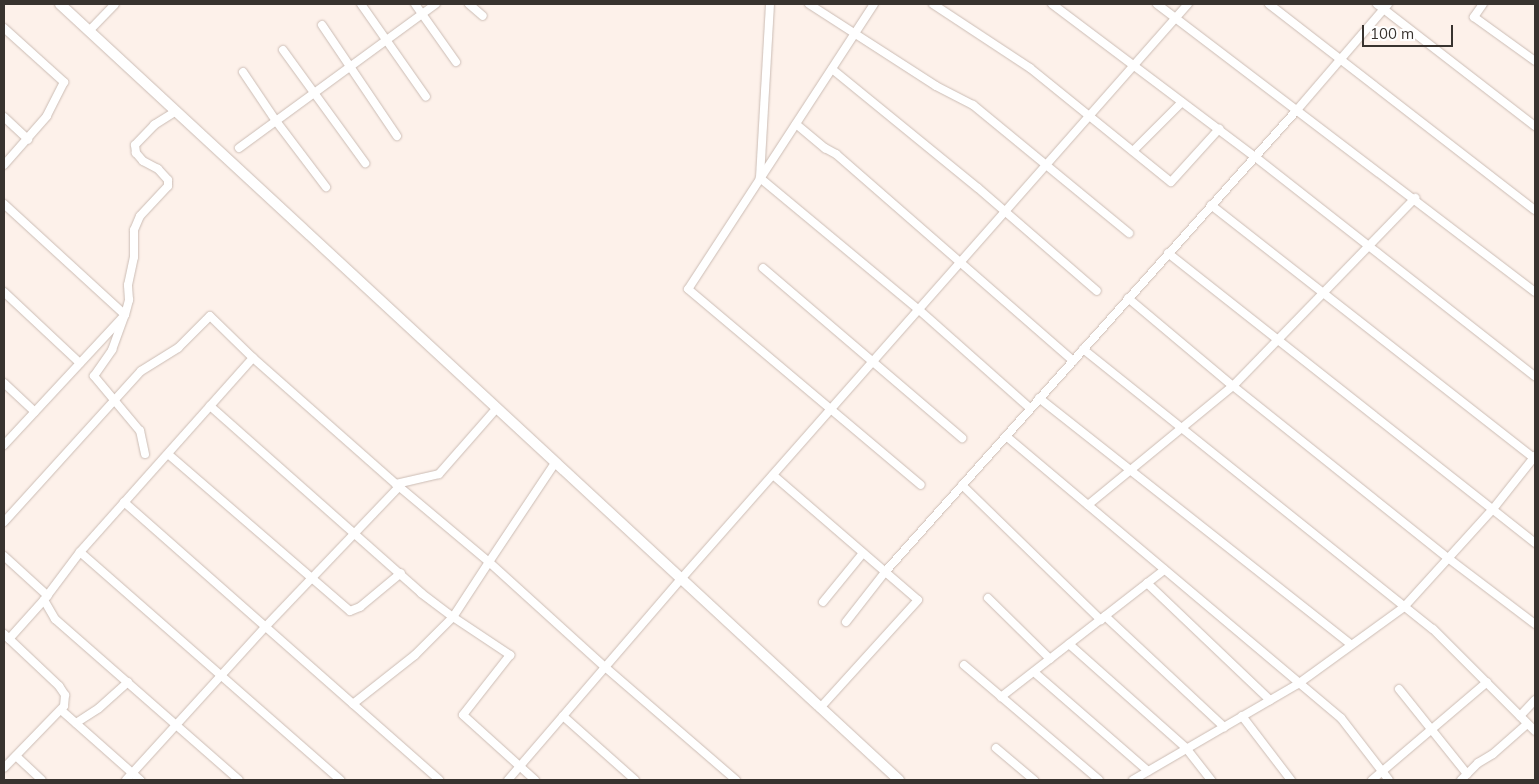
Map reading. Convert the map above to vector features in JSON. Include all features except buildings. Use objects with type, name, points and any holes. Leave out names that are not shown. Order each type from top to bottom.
[{"type":"main road","points":[[60,4],[555,464],[899,780]]},
{"type":"street","points":[[89,31],[115,4]]},
{"type":"street","points":[[361,4],[426,97]]},
{"type":"street","points":[[415,4],[456,62]]},
{"type":"street","points":[[239,148],[436,4]]},
{"type":"street","points":[[469,4],[483,16]]},
{"type":"street","points":[[760,178],[770,4]]},
{"type":"street","points":[[809,4],[936,86],[974,105],[1047,163],[1129,233]]},
{"type":"street","points":[[874,4],[688,289],[921,485]]},
{"type":"street","points":[[932,4],[1030,68],[1171,182],[1219,129]]},
{"type":"street","points":[[1052,4],[1219,129],[1535,376]]},
{"type":"street","points":[[1157,4],[1296,111],[1415,198],[1535,292]]},
{"type":"street","points":[[508,780],[772,475],[1188,4]]},
{"type":"street","points":[[1269,4],[1535,210]]},
{"type":"street","points":[[1481,4],[1474,17],[1535,61]]},
{"type":"street","points":[[846,622],[885,572],[1296,111],[1383,5],[1535,126]]},
{"type":"street","points":[[322,25],[397,136]]},
{"type":"street","points":[[4,28],[64,82],[47,116],[4,166]]},
{"type":"street","points":[[283,50],[365,163]]},
{"type":"street","points":[[832,69],[1004,211],[1097,291]]},
{"type":"street","points":[[244,72],[276,121],[326,187]]},
{"type":"street","points":[[1133,151],[1182,102]]},
{"type":"street","points":[[144,454],[140,431],[94,376],[112,350],[125,315],[129,300],[129,278],[134,257],[134,230],[140,216],[168,186],[168,180],[158,169],[142,161],[136,153],[135,145],[154,125],[176,111]]},
{"type":"street","points":[[4,117],[28,139]]},
{"type":"street","points":[[796,124],[836,154],[1073,361]]},
{"type":"street","points":[[760,178],[918,309],[1030,408]]},
{"type":"street","points":[[1088,505],[1184,429],[1233,386],[1415,198]]},
{"type":"street","points":[[4,204],[125,315]]},
{"type":"street","points":[[1133,780],[1298,684],[1350,644],[1404,607],[1535,458],[1211,205]]},
{"type":"street","points":[[1168,253],[1535,543]]},
{"type":"street","points":[[763,268],[962,438]]},
{"type":"street","points":[[4,292],[80,363]]},
{"type":"street","points":[[1128,298],[1233,386],[1448,558],[1535,624]]},
{"type":"street","points":[[4,444],[125,315]]},
{"type":"street","points":[[4,522],[141,372],[178,348],[210,316],[253,358],[397,485],[489,562],[605,668],[736,780]]},
{"type":"street","points":[[1083,349],[1433,629],[1535,731]]},
{"type":"street","points":[[4,768],[61,710],[64,706],[65,696],[59,686],[7,637],[46,598],[80,552],[253,358]]},
{"type":"street","points":[[4,383],[35,412]]},
{"type":"street","points":[[1039,398],[1350,644]]},
{"type":"street","points":[[210,406],[401,573],[421,593],[510,655],[463,715],[535,780]]},
{"type":"street","points":[[126,780],[310,578],[355,533],[397,485],[439,474],[496,409]]},
{"type":"street","points":[[1006,436],[1298,684],[1341,718],[1389,780]]},
{"type":"street","points":[[168,454],[310,578],[352,612],[401,573]]},
{"type":"street","points":[[353,704],[415,655],[453,617],[555,464]]},
{"type":"street","points":[[772,475],[918,600],[820,708]]},
{"type":"street","points":[[962,485],[1103,618],[1224,727]]},
{"type":"street","points":[[124,502],[439,780]]},
{"type":"street","points":[[80,552],[340,780]]},
{"type":"street","points":[[823,602],[863,553]]},
{"type":"street","points":[[4,556],[46,598],[55,619],[239,780]]},
{"type":"street","points":[[1001,697],[1164,570]]},
{"type":"street","points":[[1147,584],[1270,700]]},
{"type":"street","points":[[988,598],[1050,659]]},
{"type":"street","points":[[1069,644],[1186,748],[1211,780]]},
{"type":"street","points":[[964,665],[1099,780]]},
{"type":"street","points":[[1034,672],[1148,771]]},
{"type":"street","points":[[76,723],[99,708],[128,682]]},
{"type":"street","points":[[1372,780],[1487,682]]},
{"type":"street","points":[[1399,689],[1468,774]]},
{"type":"street","points":[[1520,716],[1535,700]]},
{"type":"street","points":[[61,710],[140,780]]},
{"type":"street","points":[[563,716],[635,780]]},
{"type":"street","points":[[1242,716],[1291,780]]},
{"type":"street","points":[[1461,780],[1528,724]]},
{"type":"street","points":[[996,748],[1034,780]]},
{"type":"street","points":[[16,756],[42,780]]}]
